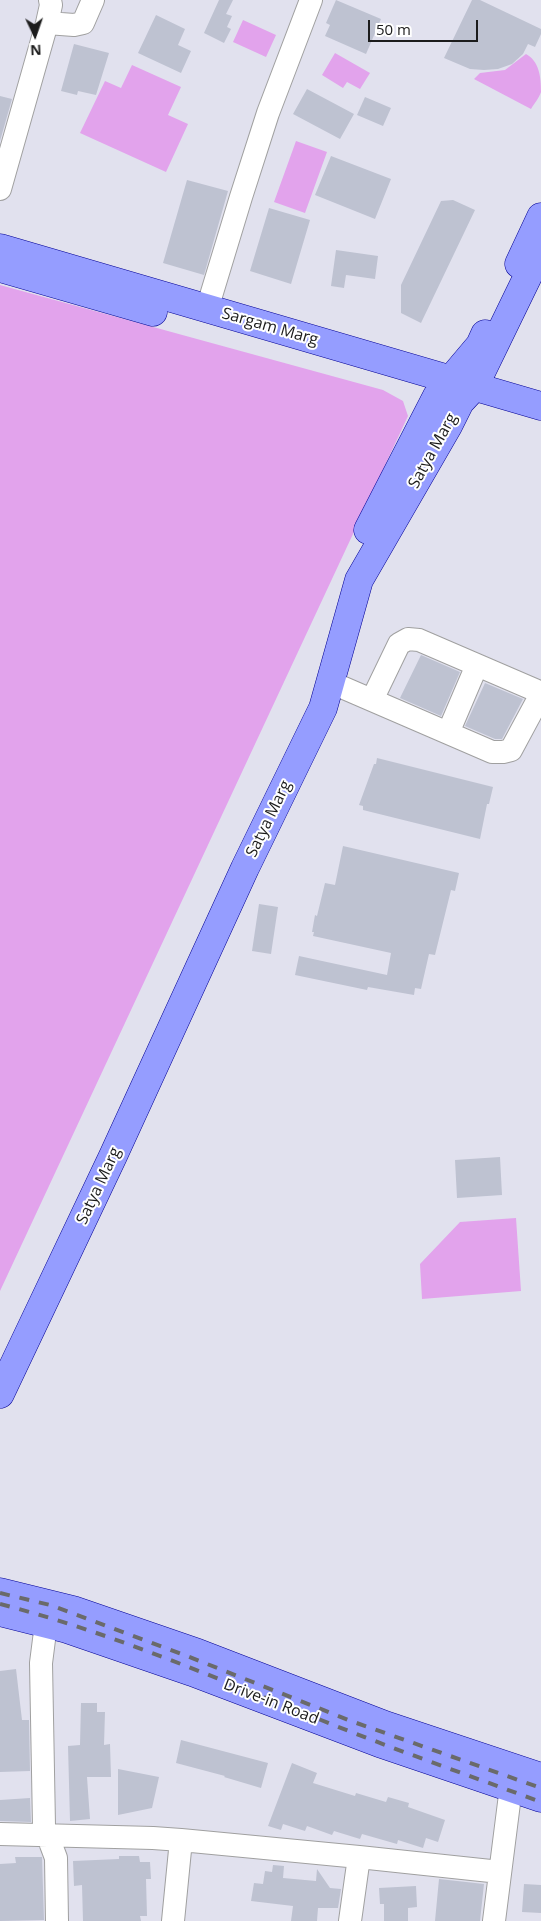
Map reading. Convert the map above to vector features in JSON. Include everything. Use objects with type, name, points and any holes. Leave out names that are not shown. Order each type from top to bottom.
[{"type":"main road","name":"Satya Marg","points":[[0,1357],[276,788],[323,708],[359,580],[448,426],[456,391],[541,217]]},
{"type":"main road","name":"Sargam Marg","points":[[0,248],[207,309],[456,391],[541,424]]},
{"type":"main road","name":"Satya Marg","points":[[0,1394],[276,788],[312,696],[354,558],[541,249]]},
{"type":"main road","name":"Sargam Marg","points":[[0,268],[276,346],[456,391],[541,406]]},
{"type":"main road","name":"Drive-in Road","points":[[0,1592],[73,1610],[198,1654],[385,1725],[523,1778],[541,1798]]},
{"type":"main road","name":"Drive-in Road","points":[[0,1612],[67,1629],[192,1672],[379,1743],[523,1778]]},
{"type":"street","points":[[0,189],[47,23],[50,0]]},
{"type":"street","points":[[47,23],[74,25],[83,23],[93,0]]},
{"type":"street","points":[[207,309],[240,197],[268,114],[311,0]]},
{"type":"street","points":[[330,682],[492,752],[511,750],[539,698],[535,690],[419,640],[408,639],[399,644],[372,700]]},
{"type":"street","points":[[448,733],[477,665]]},
{"type":"street","points":[[46,1624],[41,1663],[44,1826],[56,1858],[57,1921]]},
{"type":"street","points":[[494,1921],[500,1872],[523,1778]]},
{"type":"street","points":[[0,1834],[181,1840],[500,1872]]},
{"type":"street","points":[[173,1921],[181,1840]]},
{"type":"street","points":[[350,1921],[359,1857]]},
{"type":"shaded area","points":[[243,20],[276,35],[266,57],[233,42]]},
{"type":"shaded area","points":[[335,53],[370,73],[360,89],[347,82],[343,88],[322,75]]},
{"type":"shaded area","points":[[526,54],[534,61],[540,80],[541,92],[531,109],[474,79],[480,73],[505,70]]},
{"type":"shaded area","points":[[132,65],[181,87],[168,115],[188,124],[166,172],[80,133],[105,81],[121,88]]},
{"type":"shaded area","points":[[296,141],[327,152],[305,213],[274,202]]},
{"type":"shaded area","points":[[0,285],[383,390],[403,401],[408,416],[0,1291]]},
{"type":"shaded area","points":[[516,1218],[521,1291],[422,1299],[420,1264],[460,1222]]},
{"type":"building","points":[[219,0],[233,0],[226,14],[232,16],[227,27],[231,29],[224,43],[204,33]]},
{"type":"building","points":[[336,0],[381,19],[366,54],[325,36],[330,25],[326,23]]},
{"type":"building","points":[[472,0],[480,0],[541,29],[541,34],[535,47],[528,44],[523,54],[512,64],[498,69],[470,69],[444,58]]},
{"type":"building","points":[[156,15],[185,29],[178,45],[191,51],[181,73],[138,53]]},
{"type":"building","points":[[74,44],[109,53],[96,95],[78,91],[77,95],[61,91]]},
{"type":"building","points":[[307,89],[354,114],[340,139],[293,114]]},
{"type":"building","points":[[0,96],[12,99],[0,141]]},
{"type":"building","points":[[365,97],[391,108],[383,126],[357,115]]},
{"type":"building","points":[[331,156],[391,179],[375,219],[315,195]]},
{"type":"building","points":[[187,180],[228,191],[204,275],[163,263]]},
{"type":"building","points":[[453,200],[475,210],[421,323],[401,313],[401,285],[441,201]]},
{"type":"building","points":[[269,208],[310,220],[291,284],[250,271]]},
{"type":"building","points":[[336,250],[378,256],[375,279],[346,275],[344,288],[331,286]]},
{"type":"building","points":[[421,655],[460,672],[441,716],[400,698]]},
{"type":"building","points":[[485,683],[523,699],[502,739],[495,739],[465,726]]},
{"type":"building","points":[[377,758],[493,787],[489,804],[487,804],[480,839],[363,810],[363,806],[359,805]]},
{"type":"building","points":[[343,846],[459,873],[455,891],[451,890],[435,955],[429,954],[421,989],[415,988],[414,995],[368,987],[367,990],[295,975],[299,956],[387,975],[391,953],[313,936],[315,915],[317,916],[325,883],[335,885]]},
{"type":"building","points":[[259,904],[278,907],[271,954],[252,951]]},
{"type":"building","points":[[500,1157],[502,1195],[457,1198],[455,1160]]},
{"type":"building","points":[[16,1669],[22,1720],[29,1720],[30,1771],[0,1772],[0,1671]]},
{"type":"building","points":[[81,1703],[97,1703],[97,1712],[105,1712],[104,1745],[110,1744],[111,1777],[87,1777],[90,1819],[70,1821],[68,1746],[80,1745]]},
{"type":"building","points":[[181,1740],[268,1763],[261,1788],[176,1763]]},
{"type":"building","points":[[292,1763],[317,1773],[313,1783],[355,1796],[356,1793],[386,1802],[388,1797],[409,1803],[408,1807],[445,1820],[438,1842],[426,1838],[423,1848],[398,1840],[397,1844],[362,1834],[360,1839],[334,1831],[332,1835],[307,1826],[305,1831],[283,1824],[281,1830],[268,1826]]},
{"type":"building","points":[[118,1769],[159,1777],[152,1808],[118,1815]]},
{"type":"building","points":[[30,1798],[31,1822],[0,1821],[0,1800]]},
{"type":"building","points":[[119,1856],[139,1856],[140,1862],[150,1862],[151,1879],[146,1879],[147,1916],[140,1916],[141,1921],[83,1921],[82,1885],[74,1886],[73,1861],[119,1859]]},
{"type":"building","points":[[15,1857],[42,1857],[44,1920],[0,1921],[0,1864],[16,1863]]},
{"type":"building","points":[[273,1865],[284,1866],[283,1878],[316,1881],[317,1869],[330,1888],[341,1889],[338,1908],[318,1908],[317,1921],[291,1921],[293,1906],[251,1901],[254,1883],[263,1884],[265,1871],[272,1872]]},
{"type":"building","points":[[439,1879],[484,1884],[480,1921],[435,1921]]},
{"type":"building","points":[[524,1884],[541,1885],[541,1913],[522,1912]]},
{"type":"building","points":[[416,1886],[417,1907],[408,1908],[408,1921],[384,1921],[384,1904],[380,1904],[379,1888]]},
{"type":"railway","points":[[0,1593],[50,1605],[187,1656],[351,1721],[541,1788]]},
{"type":"railway","points":[[0,1604],[41,1615],[122,1642],[375,1741],[541,1802]]}]
